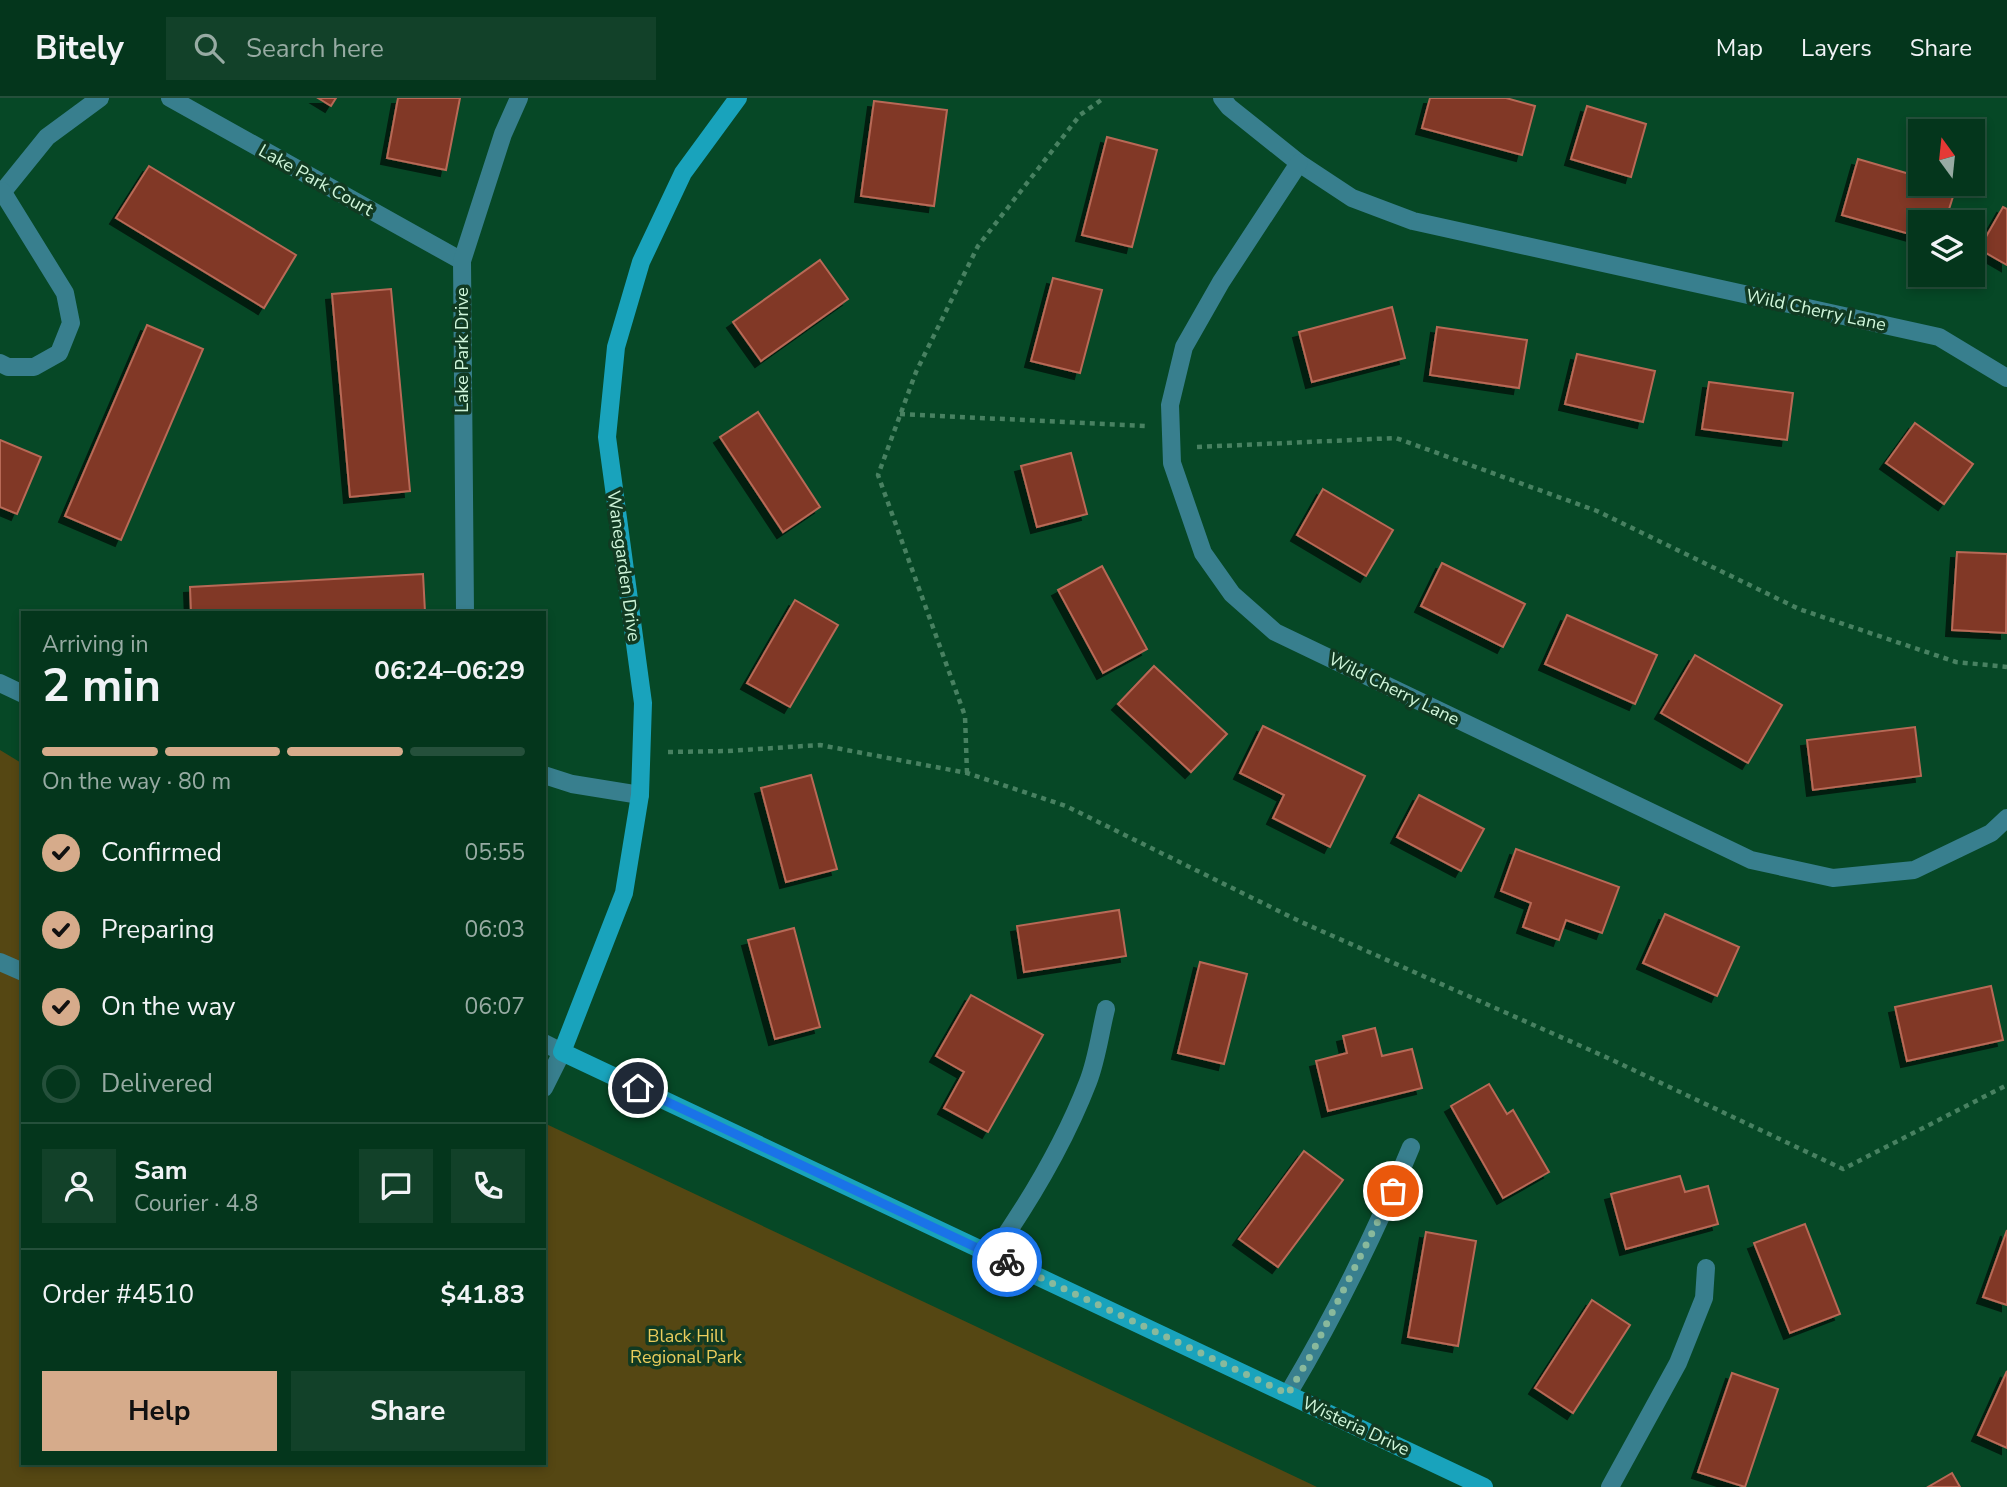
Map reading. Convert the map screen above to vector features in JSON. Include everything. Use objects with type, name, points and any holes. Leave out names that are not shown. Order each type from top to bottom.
[{"type":"street","points":[[0,363],[8,367],[34,367],[59,353],[71,323],[65,293],[1,193],[47,137],[100,98]]},
{"type":"street","name":"Lake Park Court","points":[[170,98],[462,261]]},
{"type":"street","name":"Lake Park Drive","points":[[464,611],[462,261],[503,134],[519,98]]},
{"type":"street","name":"Wanegarden Drive","points":[[562,1052],[624,893],[640,795],[643,703],[607,437],[616,347],[641,262],[683,173],[738,98]]},
{"type":"street","name":"Wild Cherry Lane","points":[[1222,98],[1229,107],[1299,163],[1352,198],[1413,221],[1939,337],[2007,379]]},
{"type":"street","name":"Wild Cherry Lane","points":[[1299,163],[1221,282],[1184,347],[1170,405],[1172,463],[1203,553],[1232,594],[1275,632],[1751,860],[1833,878],[1914,870],[1991,833],[2007,818]]},
{"type":"street","points":[[0,683],[21,693]]},
{"type":"street","points":[[546,776],[572,784],[640,795]]},
{"type":"street","points":[[0,962],[21,971]]},
{"type":"street","points":[[992,1255],[1021,1214],[1052,1161],[1089,1080],[1106,1009]]},
{"type":"street","name":"Wisteria Drive","points":[[546,1043],[1484,1487]]},
{"type":"street","points":[[546,1084],[562,1052]]},
{"type":"street","points":[[1288,1394],[1383,1214],[1411,1147]]},
{"type":"street","points":[[1610,1487],[1678,1363],[1704,1298],[1706,1268]]},
{"type":"path","points":[[967,773],[965,716],[878,475],[916,372],[978,246],[1080,115],[1104,98]]},
{"type":"path","points":[[900,414],[1171,427]]},
{"type":"path","points":[[1172,449],[1396,438],[1597,511],[1799,609],[1956,662],[2007,667]]},
{"type":"path","points":[[641,752],[728,751],[820,745],[967,773],[1066,806],[1299,921],[1608,1058],[1843,1169],[2007,1085]]},
{"type":"green space","name":"Black Hill Regional Park","points":[[0,750],[21,763],[21,1465],[546,1465],[546,1124],[1317,1487],[0,1487]]},
{"type":"building","points":[[318,98],[336,98],[331,106]]},
{"type":"building","points":[[398,98],[460,98],[446,170],[387,158]]},
{"type":"building","points":[[1430,98],[1506,98],[1535,106],[1522,155],[1422,128]]},
{"type":"building","points":[[874,101],[947,110],[934,206],[861,196]]},
{"type":"building","points":[[1587,106],[1646,124],[1631,177],[1571,159]]},
{"type":"building","points":[[1107,137],[1157,150],[1132,247],[1082,235]]},
{"type":"building","points":[[1858,159],[1908,174],[1908,196],[1953,196],[1949,210],[1908,210],[1908,234],[1842,215]]},
{"type":"building","points":[[149,166],[296,255],[264,308],[116,218]]},
{"type":"building","points":[[2003,207],[2007,209],[2007,265],[1985,252],[1985,238]]},
{"type":"building","points":[[820,260],[848,299],[761,361],[733,322]]},
{"type":"building","points":[[1053,278],[1102,290],[1080,373],[1031,361]]},
{"type":"building","points":[[391,289],[410,491],[350,497],[332,294]]},
{"type":"building","points":[[1392,307],[1405,358],[1312,382],[1299,332]]},
{"type":"building","points":[[147,325],[203,349],[121,540],[65,516]]},
{"type":"building","points":[[1437,327],[1527,340],[1519,388],[1430,375]]},
{"type":"building","points":[[1577,354],[1655,371],[1643,422],[1565,404]]},
{"type":"building","points":[[1709,382],[1793,393],[1787,440],[1702,429]]},
{"type":"building","points":[[758,412],[820,507],[783,532],[720,437]]},
{"type":"building","points":[[1915,423],[1973,464],[1944,504],[1886,463]]},
{"type":"building","points":[[0,440],[41,457],[17,514],[0,507]]},
{"type":"building","points":[[1071,453],[1087,514],[1037,527],[1021,466]]},
{"type":"building","points":[[1323,489],[1393,530],[1366,576],[1297,535]]},
{"type":"building","points":[[1957,552],[2007,554],[2006,633],[1952,630]]},
{"type":"building","points":[[1442,563],[1525,604],[1503,647],[1421,606]]},
{"type":"building","points":[[1102,566],[1147,649],[1103,673],[1058,590]]},
{"type":"building","points":[[423,574],[425,611],[191,611],[190,587]]},
{"type":"building","points":[[795,600],[838,625],[790,707],[747,683]]},
{"type":"building","points":[[1567,615],[1657,655],[1635,704],[1545,664]]},
{"type":"building","points":[[1695,655],[1782,705],[1748,763],[1661,713]]},
{"type":"building","points":[[1154,666],[1227,734],[1191,772],[1118,704]]},
{"type":"building","points":[[1263,726],[1365,776],[1330,847],[1273,818],[1284,795],[1240,773]]},
{"type":"building","points":[[1915,727],[1921,776],[1813,790],[1807,740]]},
{"type":"building","points":[[811,775],[837,869],[786,882],[761,788]]},
{"type":"building","points":[[1419,795],[1484,829],[1461,871],[1397,837]]},
{"type":"building","points":[[1516,849],[1619,887],[1602,933],[1566,920],[1559,940],[1523,927],[1531,903],[1501,891]]},
{"type":"building","points":[[1119,910],[1126,956],[1024,972],[1017,926]]},
{"type":"building","points":[[1665,914],[1739,947],[1717,996],[1643,963]]},
{"type":"building","points":[[794,928],[820,1027],[775,1039],[748,940]]},
{"type":"building","points":[[1200,962],[1247,974],[1224,1064],[1178,1053]]},
{"type":"building","points":[[1991,986],[2003,1040],[1907,1061],[1895,1007]]},
{"type":"building","points":[[971,995],[1043,1035],[988,1132],[944,1108],[964,1072],[936,1056]]},
{"type":"building","points":[[1375,1028],[1382,1056],[1412,1049],[1422,1088],[1328,1111],[1316,1061],[1347,1053],[1343,1036]]},
{"type":"building","points":[[1489,1084],[1507,1114],[1513,1110],[1549,1172],[1503,1198],[1451,1106]]},
{"type":"building","points":[[1304,1151],[1343,1180],[1278,1267],[1239,1239]]},
{"type":"building","points":[[1680,1176],[1685,1192],[1708,1186],[1718,1224],[1626,1249],[1611,1194]]},
{"type":"building","points":[[1805,1224],[1840,1314],[1790,1333],[1754,1243]]},
{"type":"building","points":[[2007,1230],[2007,1305],[1983,1297]]},
{"type":"building","points":[[1426,1232],[1476,1241],[1458,1346],[1408,1337]]},
{"type":"building","points":[[1592,1300],[1630,1325],[1573,1413],[1535,1388]]},
{"type":"building","points":[[2007,1371],[2007,1448],[1978,1435]]},
{"type":"building","points":[[1732,1373],[1778,1389],[1745,1487],[1698,1472]]},
{"type":"building","points":[[1952,1473],[1960,1487],[1928,1487]]},
{"type":"way so far","points":[[1007,1262],[1288,1394],[1312,1353],[1393,1191]]},
{"type":"route","points":[[638,1088],[1007,1262]]}]
